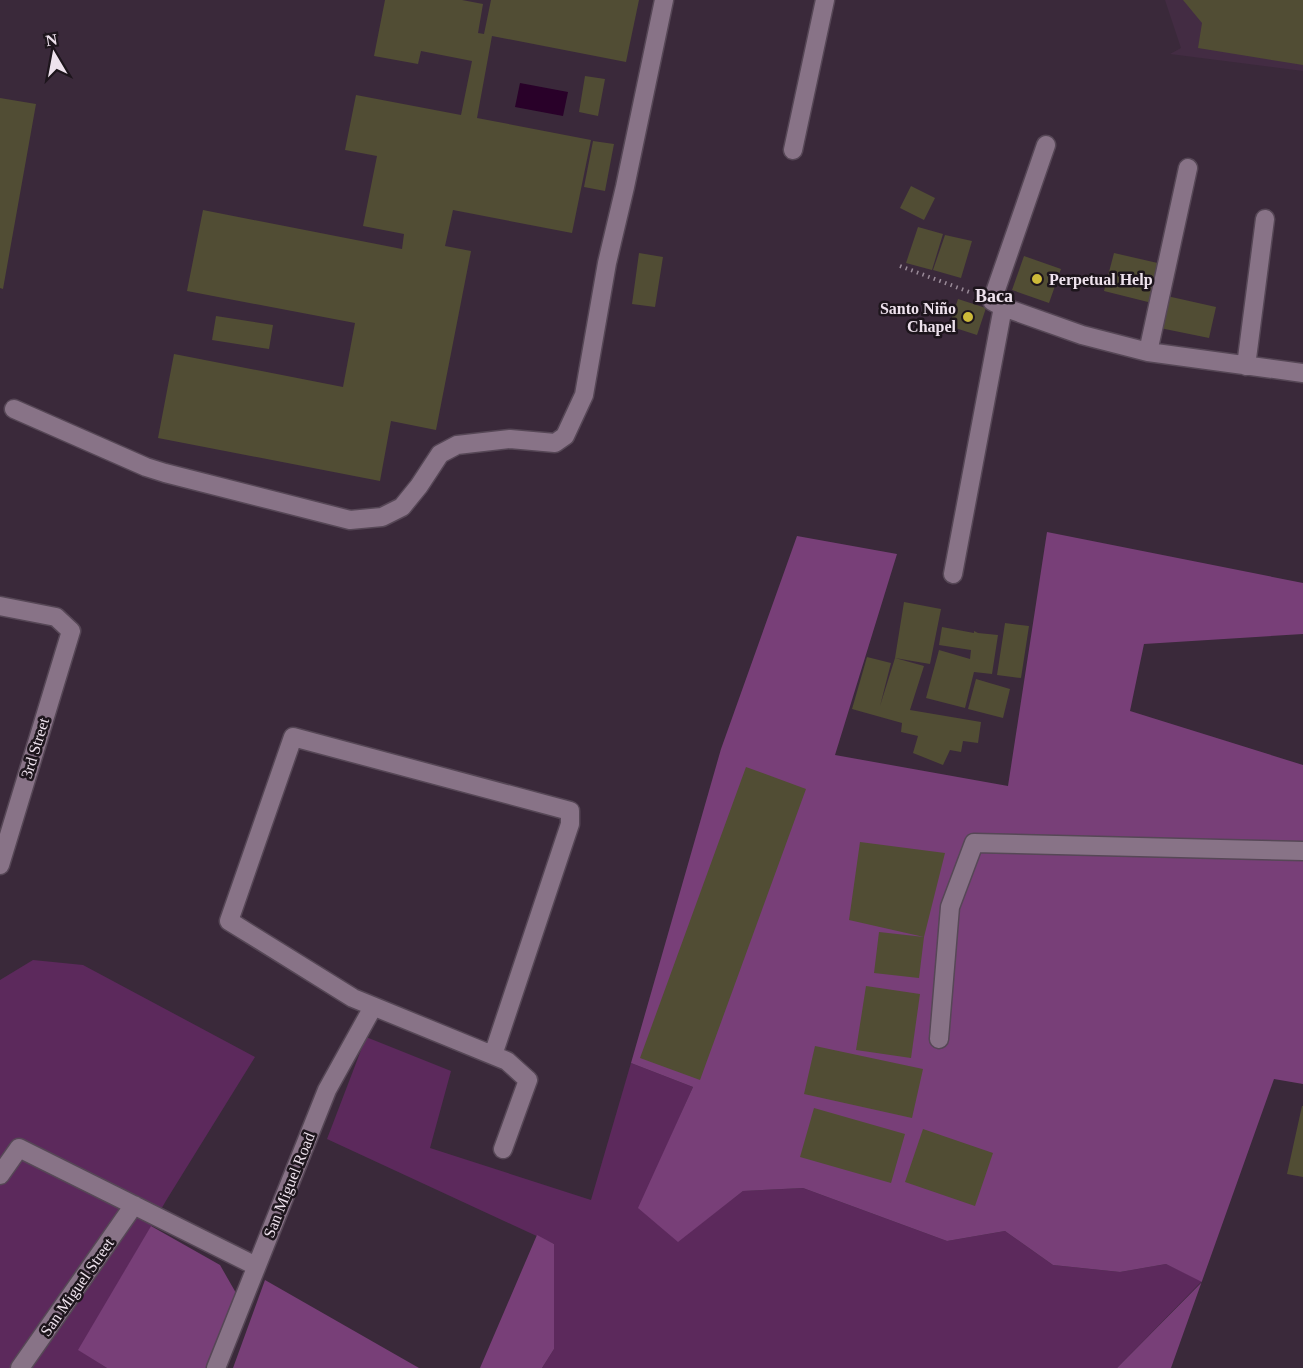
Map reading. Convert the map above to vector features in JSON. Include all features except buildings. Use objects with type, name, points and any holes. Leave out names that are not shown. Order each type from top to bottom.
[{"type":"street","points":[[14,409],[146,467],[350,520],[382,518],[402,507],[440,454],[457,445],[510,439],[555,443],[565,436],[584,395],[607,263],[664,0]]},
{"type":"street","points":[[793,150],[825,0]]},
{"type":"street","points":[[953,574],[997,304],[1046,145]]},
{"type":"street","points":[[1148,352],[1188,168]]},
{"type":"street","points":[[1246,366],[1265,219]]},
{"type":"street","points":[[997,304],[1082,335],[1148,352],[1303,373]]},
{"type":"street","name":"3rd Street","points":[[0,606],[56,617],[70,631],[0,865]]},
{"type":"street","points":[[493,1055],[570,824],[570,811],[292,736],[229,921],[353,998],[507,1061],[528,1080],[503,1149]]},
{"type":"street","points":[[939,1039],[950,907],[974,843],[1303,851]]},
{"type":"street","name":"San Miguel Road","points":[[216,1368],[327,1090],[373,1007]]},
{"type":"street","points":[[0,1175],[19,1148],[256,1266]]},
{"type":"street","name":"San Miguel Street","points":[[20,1368],[134,1205]]},
{"type":"path","points":[[900,266],[997,304]]},
{"type":"shaded area","points":[[1165,0],[1303,0],[1303,71],[1170,54],[1181,48]]},
{"type":"shaded area","points":[[520,83],[568,92],[563,116],[515,107]]},
{"type":"shaded area","points":[[1047,532],[1303,583],[1303,634],[1144,644],[1130,711],[1303,765],[1303,1084],[1274,1079],[1202,1282],[1166,1264],[1120,1272],[1053,1265],[1005,1231],[947,1241],[803,1188],[743,1191],[678,1242],[638,1208],[693,1087],[631,1063],[721,749],[797,536],[897,554],[835,755],[1008,786]]},
{"type":"shaded area","points":[[33,960],[83,965],[255,1057],[167,1199],[79,1350],[107,1368],[0,1368],[0,980]]},
{"type":"shaded area","points":[[366,1037],[451,1071],[430,1148],[591,1200],[631,1063],[693,1087],[639,1208],[678,1241],[743,1191],[803,1188],[947,1241],[1005,1231],[1053,1265],[1120,1272],[1166,1264],[1202,1281],[1117,1368],[542,1368],[554,1349],[554,1244],[327,1139]]},
{"type":"shaded area","points":[[151,1226],[220,1265],[236,1293],[209,1368],[107,1368],[78,1350]]},
{"type":"shaded area","points":[[537,1235],[554,1244],[554,1349],[542,1368],[480,1368]]},
{"type":"shaded area","points":[[265,1280],[419,1368],[233,1368]]},
{"type":"shaded area","points":[[1201,1283],[1171,1368],[1117,1368]]},
{"type":"place","name":"Perpetual Help","points":[[1037,279]]},
{"type":"place","name":"Santo Niño Chapel","points":[[968,317]]},
{"type":"district","name":"Baca","points":[[994,296]]}]
